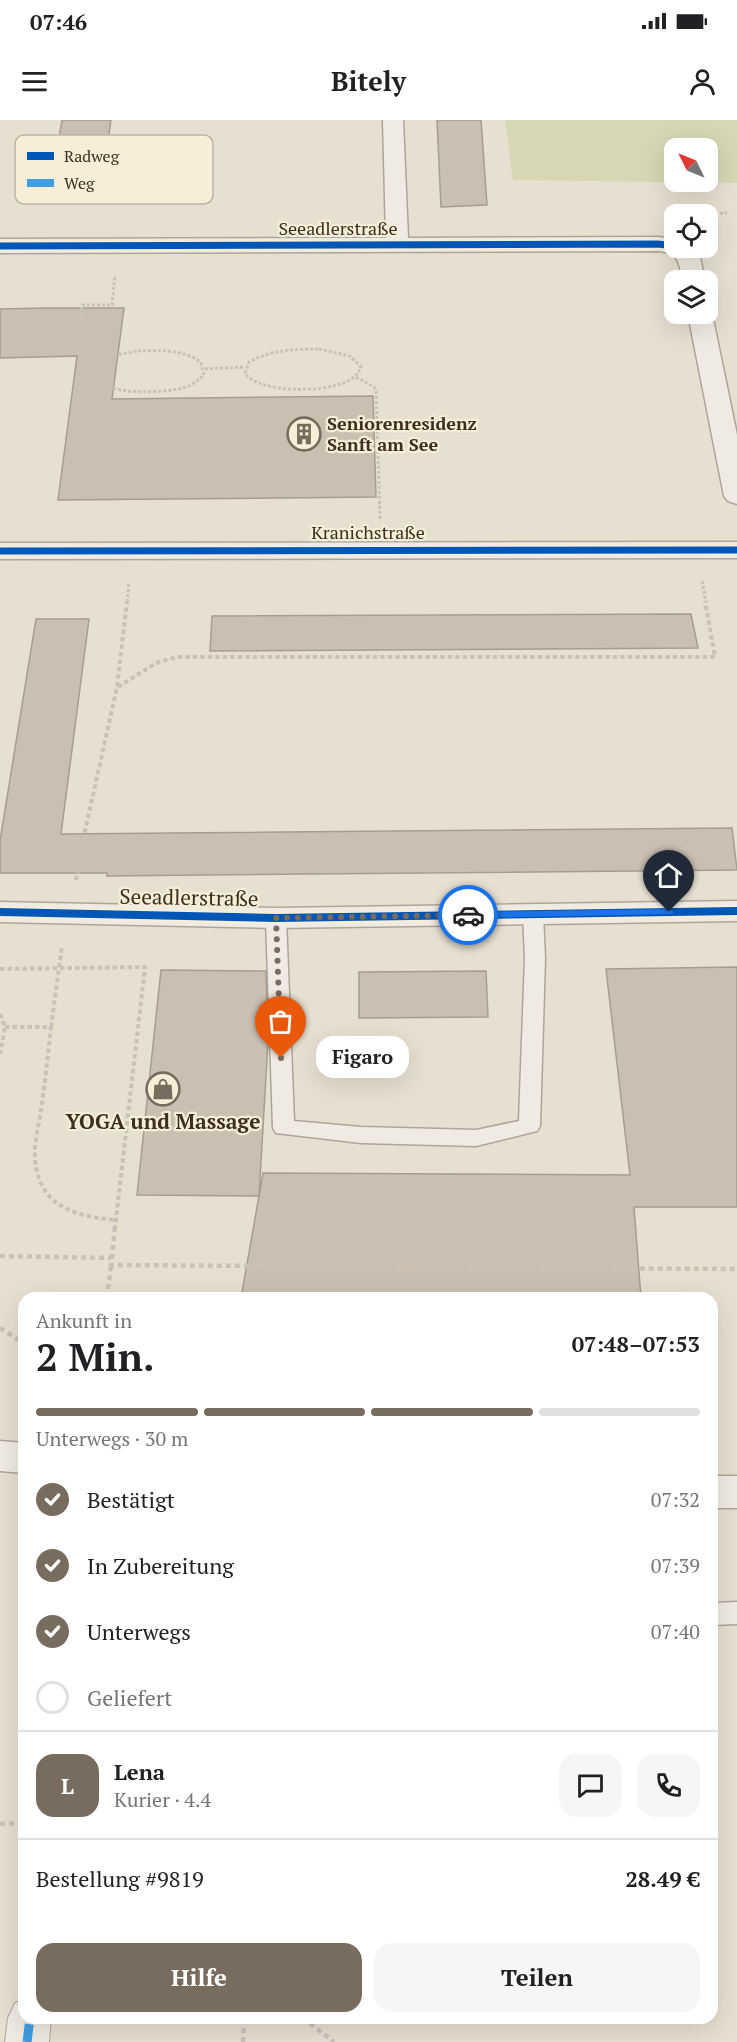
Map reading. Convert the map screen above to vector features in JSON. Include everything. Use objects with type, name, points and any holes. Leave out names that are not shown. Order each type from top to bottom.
[{"type":"street","points":[[393,120],[397,245]]},
{"type":"street","name":"Seeadlerstraße","points":[[0,246],[664,245]]},
{"type":"street","points":[[702,324],[737,496]]},
{"type":"street","name":"Kranichstraße","points":[[0,551],[737,550]]},
{"type":"street","name":"Seeadlerstraße","points":[[0,912],[276,918],[737,911]]},
{"type":"street","points":[[0,1456],[18,1458]]},
{"type":"street","points":[[718,1492],[737,1492]]},
{"type":"street","points":[[27,2042],[29,2024]]},
{"type":"lane","points":[[276,918],[284,1128],[361,1135],[476,1138],[529,1126],[535,958],[533,914]]},
{"type":"lane","points":[[718,1614],[737,1613]]},
{"type":"path","points":[[718,213],[727,213]]},
{"type":"path","points":[[93,365],[77,340],[82,305],[112,305],[119,246]]},
{"type":"path","points":[[319,349],[340,353],[357,361],[361,367],[356,377],[337,386],[266,387],[248,378],[245,367],[249,362],[264,354],[319,349]]},
{"type":"path","points":[[165,351],[195,358],[202,363],[205,369],[204,375],[199,380],[180,388],[120,389],[99,385],[92,380],[89,374],[93,365],[109,356],[131,352],[165,351]]},
{"type":"path","points":[[205,369],[245,367]]},
{"type":"path","points":[[356,377],[374,387],[376,391],[381,550]]},
{"type":"path","points":[[117,687],[156,663],[177,657],[716,657],[702,578]]},
{"type":"path","points":[[83,840],[117,687],[127,583],[139,583]]},
{"type":"path","points":[[0,969],[145,967],[108,1292]]},
{"type":"path","points":[[57,968],[35,1157],[42,1188],[57,1204],[74,1214],[117,1220]]},
{"type":"path","points":[[0,1014],[5,1027],[0,1054]]},
{"type":"path","points":[[5,1027],[51,1027]]},
{"type":"path","points":[[0,1256],[111,1258]]},
{"type":"path","points":[[111,1265],[737,1269]]},
{"type":"path","points":[[0,1329],[18,1340]]},
{"type":"path","points":[[0,1824],[18,1823]]},
{"type":"path","points":[[243,2042],[244,2024]]},
{"type":"path","points":[[311,2024],[334,2042]]},
{"type":"green space","points":[[505,120],[737,120],[737,183],[718,183],[718,138],[664,138],[664,182],[513,180]]},
{"type":"building","points":[[62,120],[111,120],[109,135],[59,135]]},
{"type":"building","points":[[437,120],[481,120],[487,205],[441,207]]},
{"type":"building","name":"Seniorenresidenz Sanft am See","points":[[124,308],[112,399],[373,396],[376,497],[58,500],[77,356],[0,358],[0,309]]},
{"type":"building","points":[[691,614],[698,648],[210,651],[212,616]]},
{"type":"building","points":[[36,619],[89,619],[61,834],[732,828],[737,870],[107,876],[107,873],[0,873],[0,841]]},
{"type":"building","points":[[737,967],[737,1207],[634,1207],[641,1292],[242,1292],[263,1173],[630,1175],[606,969]]},
{"type":"building","points":[[161,970],[266,971],[268,1042],[259,1196],[137,1195]]},
{"type":"building","points":[[486,971],[488,1017],[359,1018],[359,972]]},
{"type":"marked path","points":[[27,2042],[29,2024]]},
{"type":"cycle path","points":[[0,246],[664,245]]},
{"type":"cycle path","points":[[0,551],[737,550]]},
{"type":"cycle path","points":[[0,912],[276,918],[737,911]]},
{"type":"way so far","points":[[281,1058],[276,918],[468,915]]},
{"type":"place","name":"Seniorenresidenz Sanft am See","points":[[304,434]]},
{"type":"place","name":"Figaro","points":[[281,1058]]},
{"type":"place","name":"YOGA und Massage","points":[[163,1089]]},
{"type":"route","points":[[468,915],[669,912]]}]
